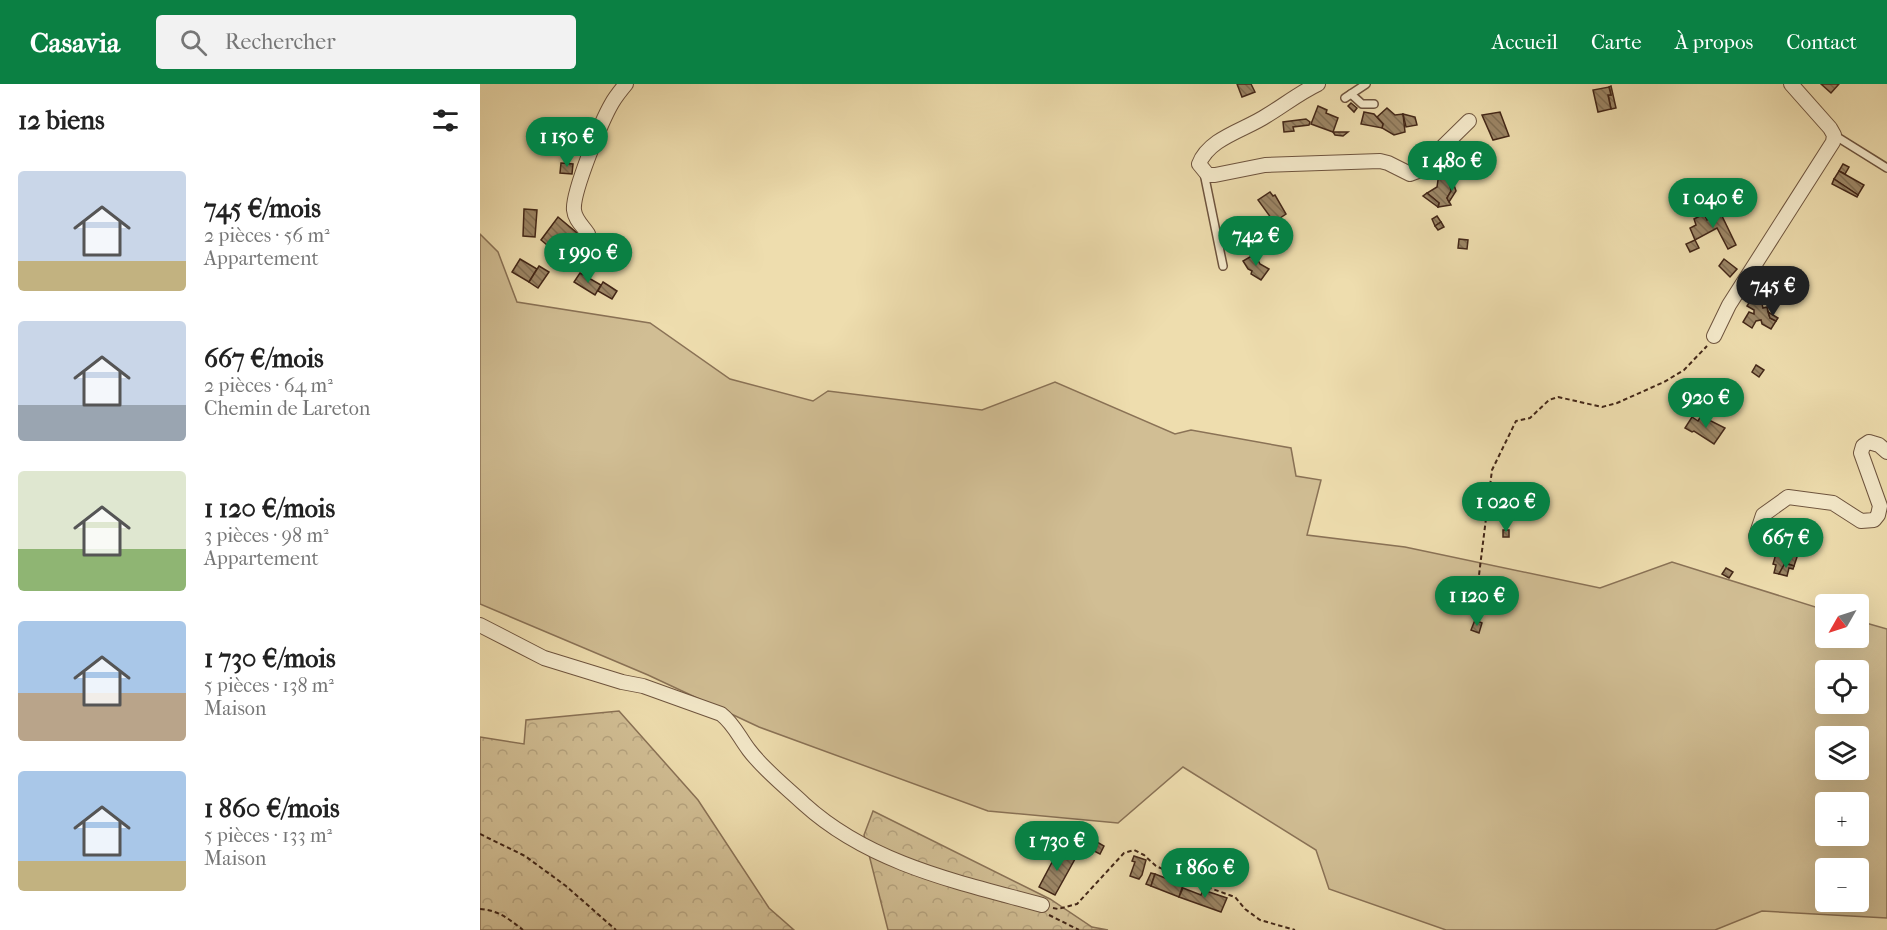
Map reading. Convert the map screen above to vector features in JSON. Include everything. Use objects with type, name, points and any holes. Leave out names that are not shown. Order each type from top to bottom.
[{"type":"street","points":[[588,234],[577,219],[574,208],[578,190],[601,124],[612,102],[626,84]]},
{"type":"street","points":[[1318,84],[1264,118],[1218,143],[1202,156],[1199,164],[1203,171],[1208,175],[1215,175],[1264,165],[1380,161],[1410,174],[1418,171],[1469,121]]},
{"type":"street","points":[[1714,336],[1729,305],[1829,149],[1834,135],[1826,122],[1791,84]]},
{"type":"street","points":[[1756,536],[1763,515],[1788,497],[1833,503],[1862,521],[1874,520],[1880,506],[1861,453],[1863,446],[1869,442],[1880,445],[1887,452]]},
{"type":"street","points":[[480,625],[544,658],[622,682],[643,686],[721,714],[729,720],[749,751],[823,821],[894,860],[941,878],[1037,904]]},
{"type":"lane","points":[[1366,84],[1348,96],[1362,104],[1374,104]]},
{"type":"lane","points":[[1834,135],[1887,168]]},
{"type":"lane","points":[[1203,171],[1223,266]]},
{"type":"path","points":[[549,261],[585,271],[596,270],[601,261],[597,244],[588,234]]},
{"type":"path","points":[[1460,594],[1473,590],[1479,575],[1492,470],[1516,421],[1530,418],[1549,400],[1558,397],[1602,407],[1617,403],[1664,382],[1684,370],[1705,350],[1714,336]]},
{"type":"path","points":[[480,834],[525,856],[566,885],[616,930]]},
{"type":"path","points":[[1079,930],[1034,906],[1037,904],[1058,909],[1077,904],[1124,853],[1134,850],[1144,855],[1156,866],[1235,897],[1245,909],[1260,920],[1295,930]]},
{"type":"path","points":[[480,909],[492,910],[522,930]]},
{"type":"green space","points":[[480,234],[498,252],[517,302],[650,323],[730,379],[813,401],[828,391],[982,410],[1055,382],[1175,434],[1191,430],[1291,448],[1296,476],[1321,480],[1307,535],[1405,547],[1600,588],[1672,562],[1815,607],[1815,648],[1869,648],[1869,624],[1887,629],[1887,918],[1762,911],[1715,930],[1446,930],[1329,889],[1316,850],[1183,767],[1118,823],[988,811],[759,727],[648,675],[480,604]]},
{"type":"green space","points":[[619,711],[698,800],[769,908],[794,930],[480,930],[480,737],[524,744],[526,720]]},
{"type":"green space","points":[[873,811],[1050,899],[1092,927],[1108,930],[888,930],[864,835]]},
{"type":"building","points":[[1237,84],[1251,84],[1255,92],[1242,97]]},
{"type":"building","points":[[1821,84],[1839,84],[1831,93]]},
{"type":"building","points":[[1611,86],[1616,108],[1611,109],[1608,95],[1611,95],[1609,87]]},
{"type":"building","points":[[1609,87],[1611,109],[1598,112],[1593,90]]},
{"type":"building","points":[[1351,103],[1357,108],[1354,112],[1348,106]]},
{"type":"building","points":[[1318,106],[1327,110],[1326,113],[1338,118],[1333,132],[1311,124]]},
{"type":"building","points":[[1387,108],[1395,115],[1403,114],[1405,132],[1394,135],[1382,128],[1383,124],[1377,117]]},
{"type":"building","points":[[1364,112],[1374,114],[1383,124],[1382,128],[1361,124]]},
{"type":"building","points":[[1500,112],[1509,136],[1493,140],[1482,115]]},
{"type":"building","points":[[1403,114],[1415,117],[1417,125],[1406,127]]},
{"type":"building","points":[[1306,119],[1310,122],[1309,125],[1293,127],[1294,131],[1284,132],[1283,122]]},
{"type":"building","points":[[1333,132],[1348,132],[1343,136],[1335,135]]},
{"type":"building","points":[[563,141],[572,141],[571,146],[563,145]]},
{"type":"building","points":[[561,163],[573,164],[572,174],[560,173]]},
{"type":"building","points":[[1843,164],[1849,167],[1845,174],[1839,171]]},
{"type":"building","points":[[1839,171],[1864,185],[1858,195],[1834,179]]},
{"type":"building","points":[[1439,173],[1445,173],[1457,180],[1450,184],[1451,191],[1447,198],[1451,205],[1438,207],[1439,203],[1427,193],[1437,187]]},
{"type":"building","points":[[1834,179],[1858,195],[1857,197],[1832,184]]},
{"type":"building","points":[[1453,182],[1456,191],[1449,202],[1447,198],[1451,191],[1450,184]]},
{"type":"building","points":[[1270,192],[1273,196],[1275,195],[1286,214],[1274,222],[1258,200]]},
{"type":"building","points":[[1427,193],[1439,203],[1438,207],[1423,196]]},
{"type":"building","points":[[524,209],[537,210],[535,237],[523,236]]},
{"type":"building","points":[[1704,214],[1707,220],[1721,214],[1736,245],[1728,249],[1717,228],[1695,240],[1690,228],[1696,225],[1694,219]]},
{"type":"building","points":[[1437,216],[1441,222],[1435,226],[1432,219]]},
{"type":"building","points":[[558,217],[583,238],[576,248],[570,242],[559,255],[541,240]]},
{"type":"building","points":[[1441,222],[1444,227],[1438,230],[1435,226]]},
{"type":"building","points":[[1459,239],[1468,240],[1467,249],[1458,248]]},
{"type":"building","points":[[1695,240],[1699,248],[1690,252],[1686,244]]},
{"type":"building","points":[[1255,254],[1260,264],[1269,269],[1261,280],[1251,274],[1252,271],[1243,261]]},
{"type":"building","points":[[520,259],[537,269],[529,282],[512,272]]},
{"type":"building","points":[[1724,259],[1737,269],[1730,277],[1719,266]]},
{"type":"building","points":[[539,266],[549,272],[538,288],[529,282]]},
{"type":"building","points":[[580,273],[601,285],[595,295],[574,282]]},
{"type":"building","points":[[603,282],[617,291],[612,299],[598,291]]},
{"type":"building","points":[[1752,298],[1762,304],[1763,308],[1767,307],[1770,318],[1776,321],[1771,329],[1762,324],[1761,320],[1756,321],[1752,328],[1743,322],[1749,312],[1754,314],[1754,310],[1747,306]]},
{"type":"building","points":[[1768,312],[1778,318],[1776,321],[1770,318]]},
{"type":"building","points":[[1756,365],[1764,370],[1759,377],[1752,372]]},
{"type":"building","points":[[1701,416],[1725,428],[1714,444],[1685,428],[1692,417],[1698,421]]},
{"type":"building","points":[[1503,530],[1509,530],[1509,537],[1503,537]]},
{"type":"building","points":[[1782,533],[1797,536],[1794,548],[1779,574],[1774,573],[1776,565],[1773,564]]},
{"type":"building","points":[[1794,548],[1793,553],[1798,554],[1794,566],[1785,563]]},
{"type":"building","points":[[1785,563],[1794,566],[1793,569],[1789,568],[1787,576],[1779,574]]},
{"type":"building","points":[[1726,568],[1733,572],[1729,578],[1722,574]]},
{"type":"building","points":[[1475,620],[1482,623],[1479,633],[1471,630]]},
{"type":"building","points":[[1090,838],[1104,846],[1100,854],[1086,847]]},
{"type":"building","points":[[1059,849],[1075,859],[1055,895],[1039,887]]},
{"type":"building","points":[[1184,850],[1201,857],[1197,869],[1191,867],[1189,870],[1173,864],[1175,859],[1180,860]]},
{"type":"building","points":[[1134,856],[1146,860],[1139,879],[1130,876],[1135,862],[1132,861]]},
{"type":"building","points":[[1151,873],[1155,874],[1151,886],[1146,884]]},
{"type":"building","points":[[1155,874],[1183,885],[1179,897],[1151,886]]},
{"type":"building","points":[[1183,888],[1201,895],[1203,890],[1227,898],[1221,912],[1179,897]]}]
